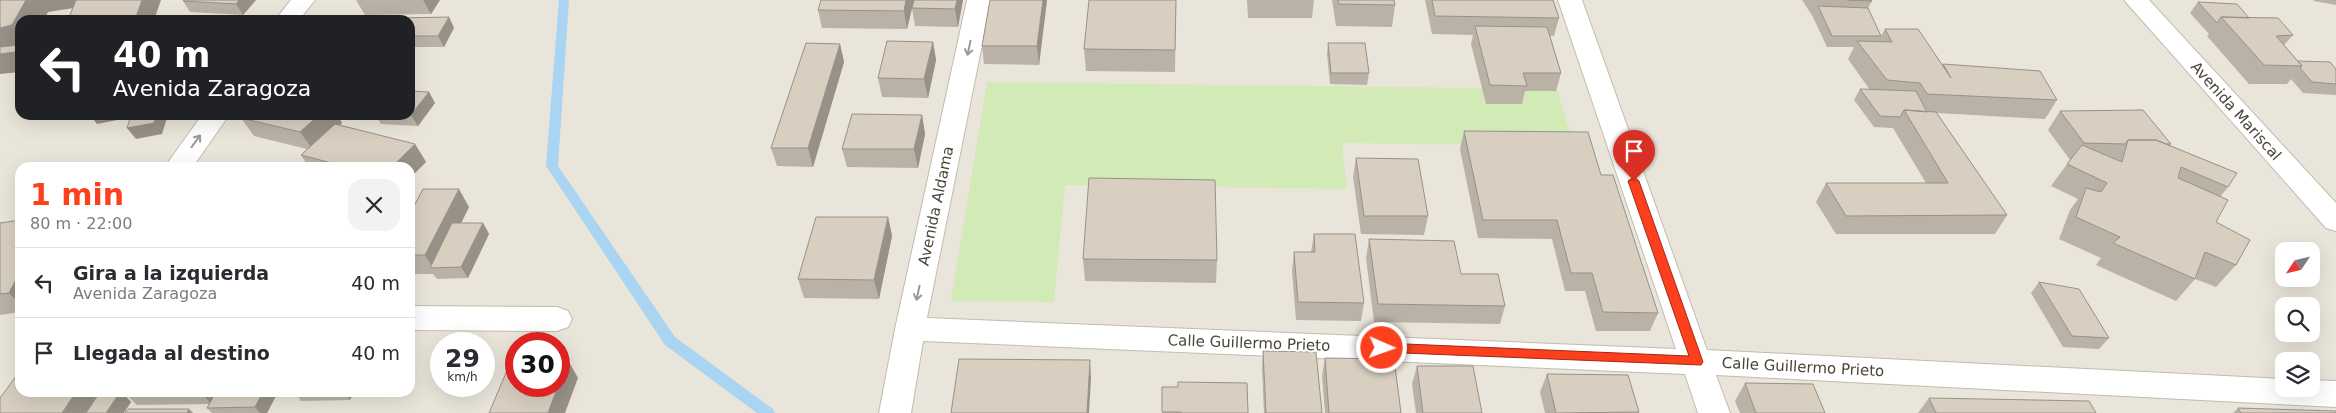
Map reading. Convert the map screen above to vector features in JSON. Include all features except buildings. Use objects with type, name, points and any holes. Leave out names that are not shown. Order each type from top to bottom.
[{"type":"street","points":[[291,15],[303,0]]},
{"type":"street","name":"Avenida Aldama","points":[[896,413],[910,329],[978,0]]},
{"type":"street","points":[[1570,0],[1714,413]]},
{"type":"street","name":"Avenida Mariscal","points":[[2136,0],[2336,221]]},
{"type":"street","points":[[181,162],[212,120]]},
{"type":"street","points":[[415,318],[558,319]]},
{"type":"street","name":"Calle Guillermo Prieto","points":[[910,329],[1697,362],[2336,394]]},
{"type":"shaded area","points":[[0,0],[2336,0],[2336,413],[0,413]]},
{"type":"green space","points":[[987,82],[1557,89],[1574,146],[1342,143],[1347,189],[1065,185],[1054,302],[951,301]]},
{"type":"waterway","points":[[564,0],[552,166],[670,341],[768,413]]},
{"type":"route","points":[[1382,348],[1697,362],[1634,181]]}]
